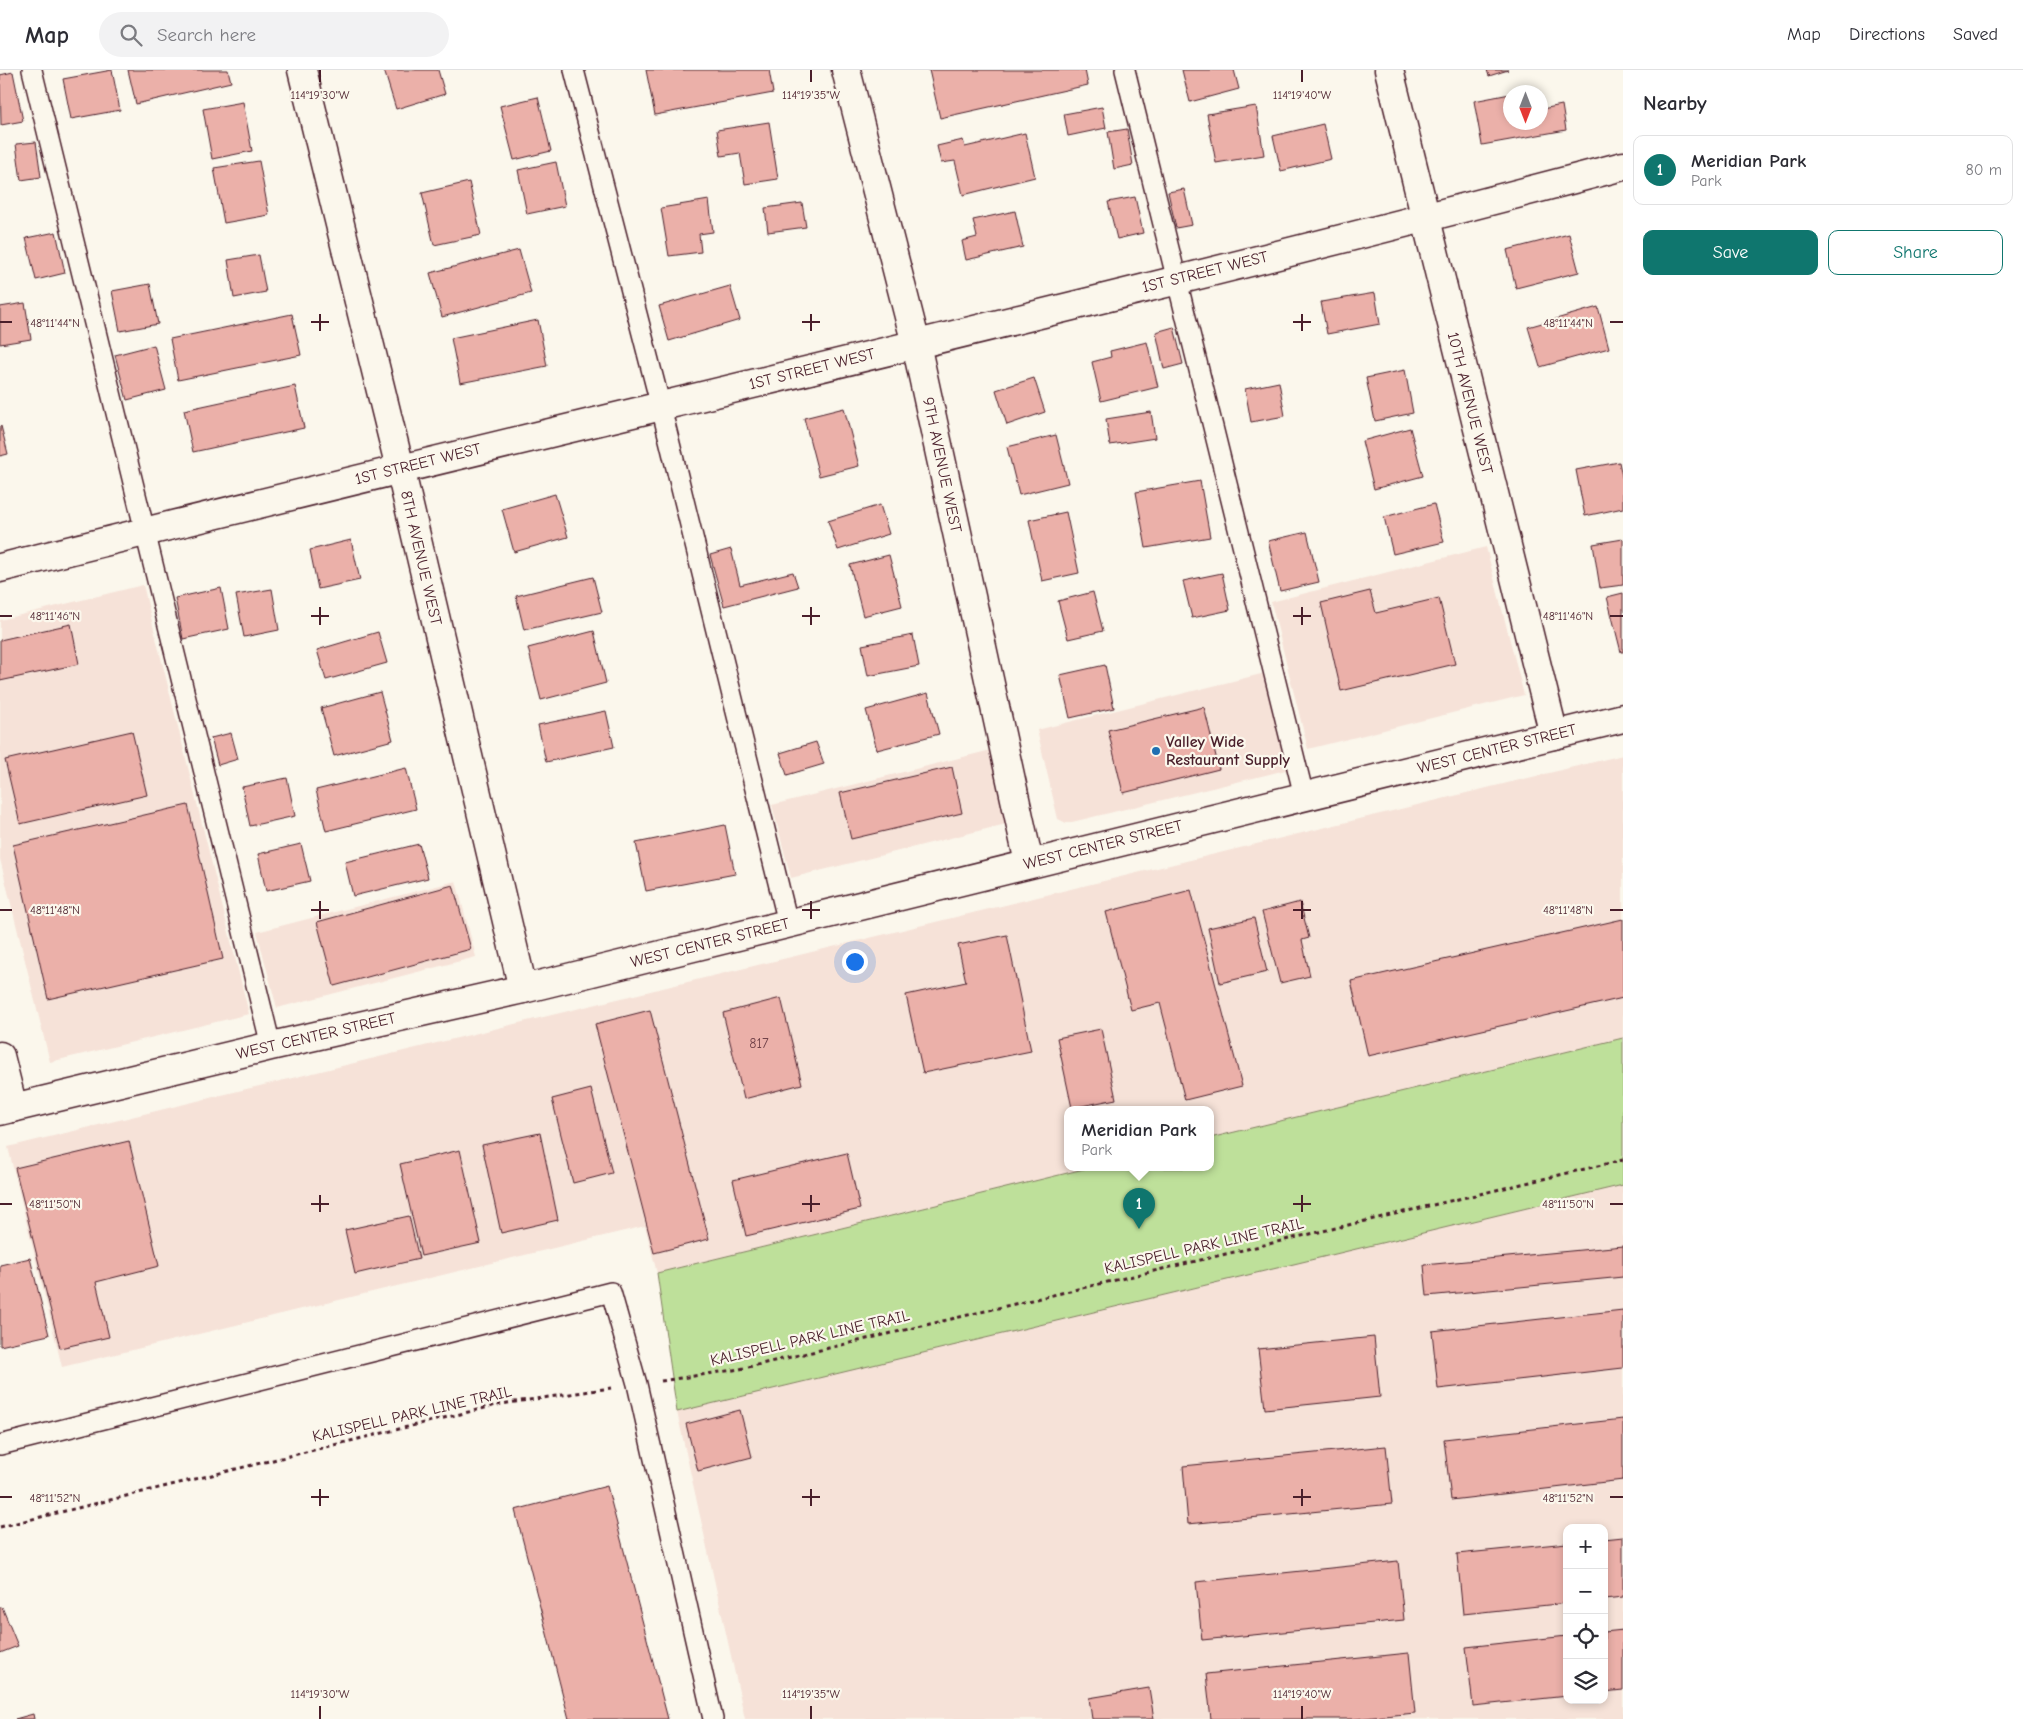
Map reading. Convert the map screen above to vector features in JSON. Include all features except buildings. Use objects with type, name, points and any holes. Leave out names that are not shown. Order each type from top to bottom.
[{"type":"street","name":"8TH AVENUE WEST","points":[[302,70],[400,468],[523,989]]},
{"type":"street","name":"9TH AVENUE WEST","points":[[846,70],[916,344],[1029,863]]},
{"type":"street","name":"10TH AVENUE WEST","points":[[1389,70],[1424,219],[1554,735]]},
{"type":"street","name":"1ST STREET WEST","points":[[0,568],[400,468],[661,407],[1424,219],[1623,166]]},
{"type":"street","name":"WEST CENTER STREET","points":[[6,1110],[271,1046],[523,989],[1623,718]]},
{"type":"street","points":[[0,1056],[6,1110]]},
{"type":"lane","points":[[32,70],[271,1046]]},
{"type":"lane","points":[[574,70],[661,407],[788,923]]},
{"type":"lane","points":[[1125,70],[1304,796]]},
{"type":"lane","points":[[0,1445],[611,1292],[637,1384],[713,1719]]},
{"type":"path","name":"KALISPELL PARK LINE TRAIL","points":[[0,1527],[501,1404],[740,1370],[1623,1160]]},
{"type":"shaded area","points":[[1486,547],[1524,695],[1308,749],[1271,602]]},
{"type":"shaded area","points":[[143,585],[249,1014],[50,1062],[0,859],[0,620]]},
{"type":"shaded area","points":[[1265,673],[1290,769],[1072,822],[1066,823],[1058,819],[1037,730]]},
{"type":"shaded area","points":[[991,750],[1010,823],[791,878],[772,805]]},
{"type":"shaded area","points":[[1623,755],[1623,1038],[1214,1137],[1214,1106],[1064,1106],[1064,1171],[1076,1171],[657,1273],[645,1226],[62,1367],[8,1147]]},
{"type":"shaded area","points":[[456,881],[476,957],[277,1008],[257,932]]},
{"type":"shaded area","points":[[1623,1185],[1623,1719],[745,1719],[677,1412]]},
{"type":"green space","points":[[1623,1038],[1623,1185],[677,1412],[657,1273],[1076,1171],[1214,1171],[1214,1137]]},
{"type":"place","name":"Valley Wide Restaurant Supply","points":[[1156,751]]},
{"type":"place","name":"Meridian Park","points":[[1139,1229]]}]
